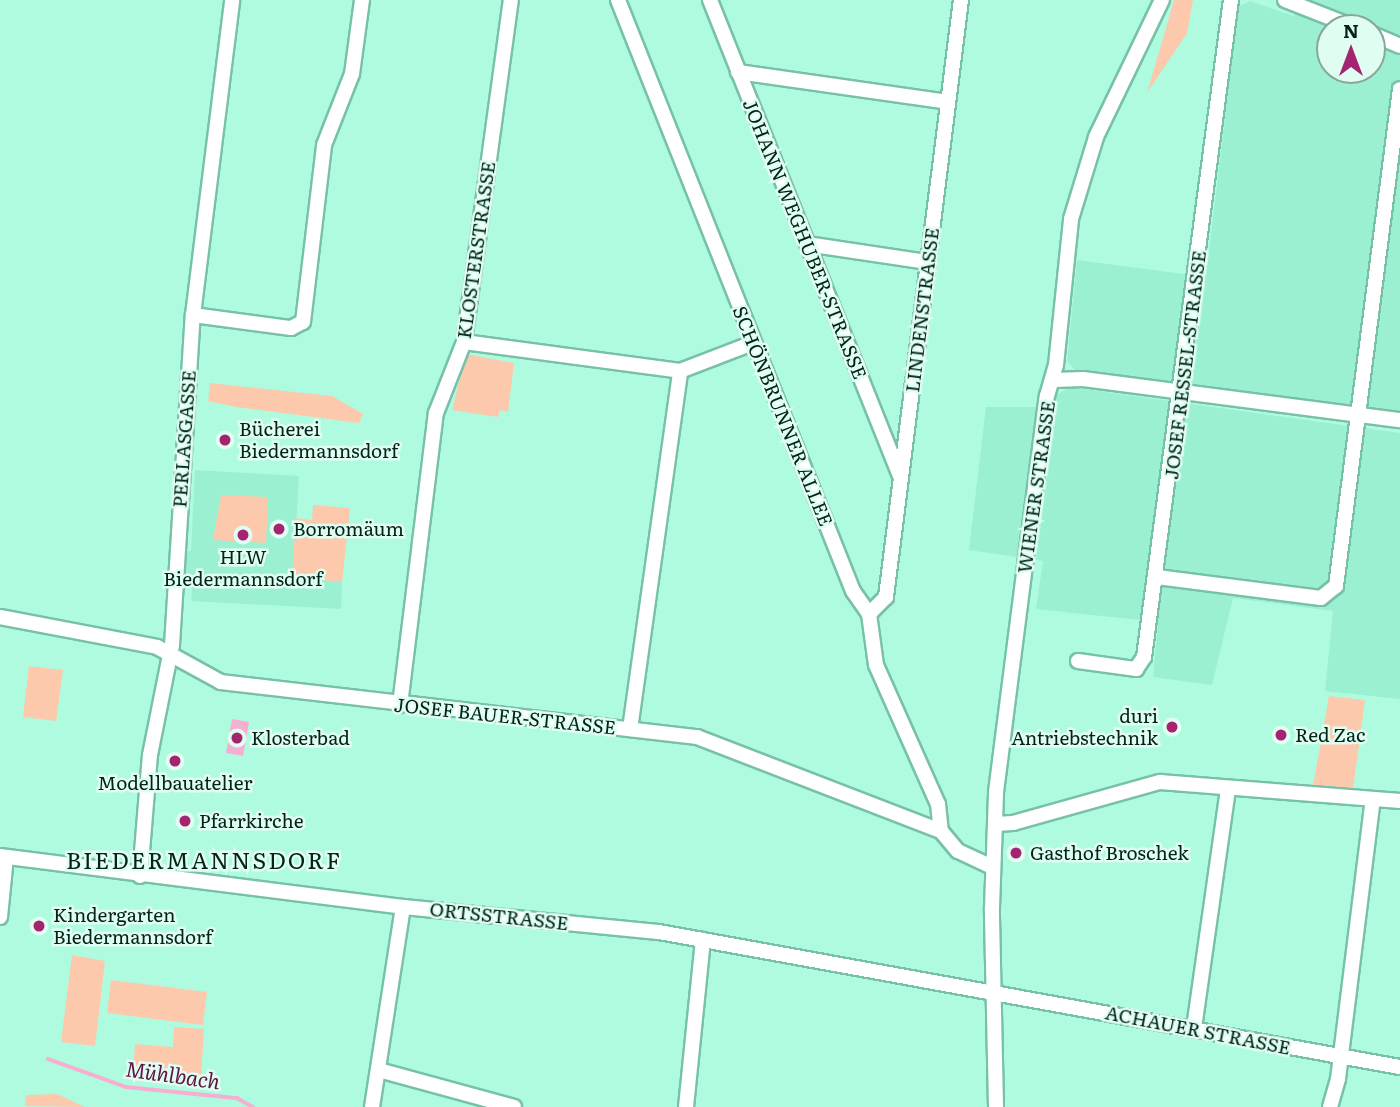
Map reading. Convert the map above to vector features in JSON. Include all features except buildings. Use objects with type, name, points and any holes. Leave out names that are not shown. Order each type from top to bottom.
[{"type":"street","name":"PERLASGASSE","points":[[140,876],[150,755],[171,653],[193,315],[232,0]]},
{"type":"street","points":[[193,315],[291,328],[303,322],[324,145],[352,75],[362,0]]},
{"type":"street","name":"KLOSTERSTRASSE","points":[[400,705],[436,413],[464,342],[510,0]]},
{"type":"street","name":"SCHÖNBRUNNER ALLEE","points":[[618,0],[853,591],[869,614],[876,665],[938,804],[941,831]]},
{"type":"street","name":"JOHANN WEGHUBER-STRASSE","points":[[710,0],[900,477]]},
{"type":"street","name":"LINDENSTRASSE","points":[[869,614],[886,597],[961,0]]},
{"type":"street","name":"WIENER STRASSE","points":[[996,1107],[993,867],[995,824],[1046,396],[1054,380],[1071,219],[1096,137],[1162,0]]},
{"type":"street","name":"JOSEF RESSEL-STRASSE","points":[[1078,661],[1136,668],[1144,657],[1182,392],[1231,0]]},
{"type":"street","points":[[1285,0],[1320,14]]},
{"type":"street","points":[[738,72],[948,102]]},
{"type":"street","points":[[1157,577],[1321,598],[1330,594],[1336,586],[1400,89]]},
{"type":"street","points":[[807,244],[928,262]]},
{"type":"street","points":[[464,342],[680,371],[753,343]]},
{"type":"street","points":[[630,729],[680,371]]},
{"type":"street","points":[[1054,380],[1083,379],[1400,420]]},
{"type":"street","name":"JOSEF BAUER-STRASSE","points":[[0,617],[171,653],[221,682],[400,705],[697,737],[941,831],[958,852],[993,867]]},
{"type":"street","points":[[995,824],[1013,823],[1160,782],[1400,801]]},
{"type":"street","points":[[1194,1028],[1228,789]]},
{"type":"street","points":[[1330,1107],[1373,799]]},
{"type":"street","points":[[0,916],[3,857]]},
{"type":"street","name":"ORTSSTRASSE","points":[[3,857],[140,876],[703,940],[996,993]]},
{"type":"street","points":[[372,1107],[403,907]]},
{"type":"street","points":[[686,1107],[703,940]]},
{"type":"street","name":"ACHAUER STRASSE","points":[[996,993],[1400,1067]]},
{"type":"street","points":[[379,1070],[514,1107]]},
{"type":"shaded area","points":[[1174,0],[1193,0],[1187,33],[1147,93]]},
{"type":"shaded area","points":[[1296,0],[1400,0],[1400,411],[1077,372],[1067,361],[1077,260],[1206,277],[1238,7],[1250,1],[1294,16]]},
{"type":"shaded area","points":[[466,354],[514,363],[508,412],[500,410],[498,417],[452,410]]},
{"type":"shaded area","points":[[210,383],[332,396],[363,414],[359,423],[236,407],[208,401]]},
{"type":"shaded area","points":[[1070,387],[1400,433],[1400,699],[1325,691],[1333,611],[1233,598],[1212,685],[1153,677],[1158,622],[1036,609],[1043,561],[969,550],[986,407],[1037,407]]},
{"type":"shaded area","name":"HLW Biedermannsdorf","points":[[195,470],[299,476],[293,577],[342,582],[341,609],[191,601],[193,581],[183,580],[185,551],[191,551]]},
{"type":"shaded area","points":[[221,495],[268,497],[266,543],[213,540]]},
{"type":"shaded area","points":[[313,505],[350,508],[342,582],[292,577],[296,518],[312,520]]},
{"type":"shaded area","points":[[29,666],[63,670],[56,721],[23,717]]},
{"type":"shaded area","points":[[1329,696],[1365,700],[1353,789],[1313,786]]},
{"type":"shaded area","name":"Klosterbad","points":[[232,719],[249,722],[243,756],[226,753]]},
{"type":"shaded area","points":[[72,955],[105,961],[95,1046],[61,1042]]},
{"type":"shaded area","points":[[111,980],[207,992],[203,1025],[107,1013]]},
{"type":"shaded area","points":[[174,1027],[204,1029],[201,1078],[133,1073],[135,1044],[173,1047]]},
{"type":"shaded area","points":[[57,1094],[85,1107],[25,1106],[26,1095]]},
{"type":"waterway","name":"Mühlbach","points":[[48,1059],[126,1087],[237,1098],[253,1107]]},
{"type":"place","name":"Bücherei Biedermannsdorf","points":[[225,440]]},
{"type":"place","name":"Borromäum","points":[[279,529]]},
{"type":"place","name":"HLW Biedermannsdorf","points":[[243,535]]},
{"type":"place","name":"duri Antriebstechnik","points":[[1172,727]]},
{"type":"place","name":"Red Zac","points":[[1281,735]]},
{"type":"place","name":"Klosterbad","points":[[237,738]]},
{"type":"place","name":"Modellbauatelier","points":[[175,761]]},
{"type":"place","name":"Pfarrkirche","points":[[185,821]]},
{"type":"place","name":"Gasthof Broschek","points":[[1016,853]]},
{"type":"place","name":"Kindergarten Biedermannsdorf","points":[[39,926]]},
{"type":"district","name":"BIEDERMANNSDORF","points":[[204,859]]}]
